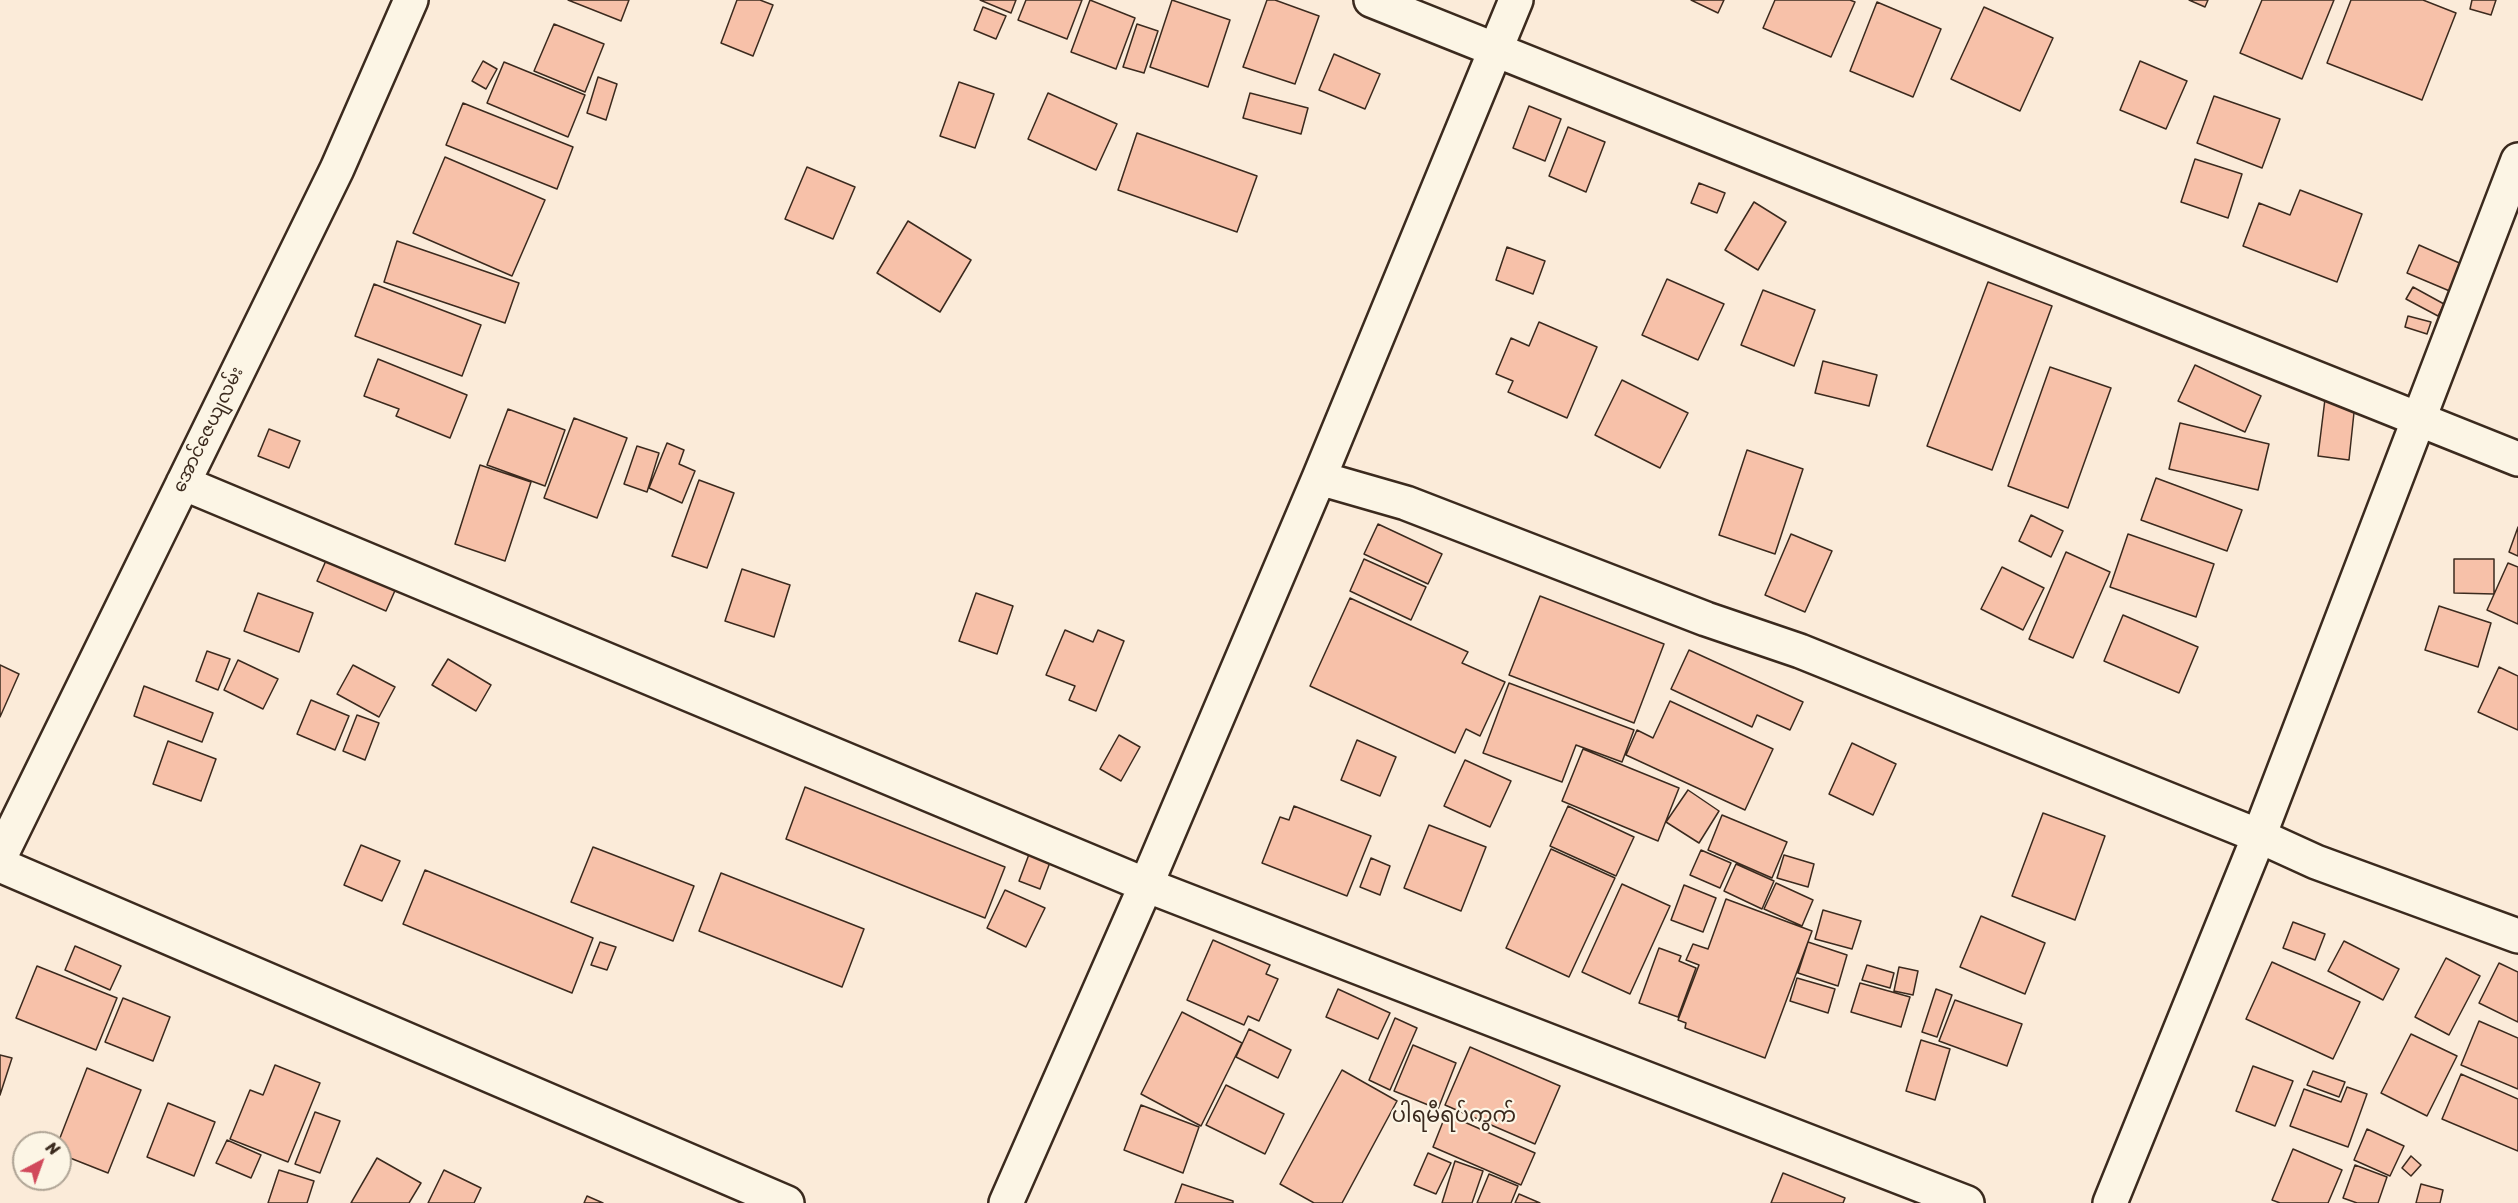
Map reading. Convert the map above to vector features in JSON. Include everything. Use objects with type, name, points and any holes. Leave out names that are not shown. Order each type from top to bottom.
[{"type":"street","name":"အောင်ဇေယျလမ်း","points":[[0,857],[337,169],[411,0]]},
{"type":"street","points":[[1371,0],[1496,52],[2518,459]]},
{"type":"street","points":[[1006,1203],[1146,885],[1516,0]]},
{"type":"street","points":[[2109,1203],[2259,836],[2518,160]]},
{"type":"street","points":[[1318,478],[1406,503],[1706,619],[1800,651],[2259,836],[2316,862],[2518,936]]},
{"type":"street","points":[[183,483],[1146,885],[1967,1203]]},
{"type":"street","points":[[0,864],[787,1203]]},
{"type":"building","points":[[568,0],[629,0],[621,21]]},
{"type":"building","points":[[737,0],[760,0],[773,5],[753,56],[721,43]]},
{"type":"building","points":[[980,0],[1016,0],[1011,13]]},
{"type":"building","points":[[1026,0],[1082,0],[1067,39],[1018,20]]},
{"type":"building","points":[[1090,0],[1135,18],[1116,69],[1071,52]]},
{"type":"building","points":[[1172,0],[1230,20],[1208,87],[1150,67]]},
{"type":"building","points":[[1267,0],[1275,0],[1319,16],[1295,84],[1243,67]]},
{"type":"building","points":[[1691,0],[1724,0],[1718,13]]},
{"type":"building","points":[[1775,0],[1850,0],[1855,2],[1831,57],[1763,28]]},
{"type":"building","points":[[2189,0],[2208,0],[2205,7]]},
{"type":"building","points":[[2262,0],[2334,0],[2302,79],[2240,53]]},
{"type":"building","points":[[2351,0],[2423,0],[2456,13],[2422,100],[2327,63]]},
{"type":"building","points":[[2472,0],[2496,0],[2491,15],[2470,9]]},
{"type":"building","points":[[1877,2],[1941,29],[1913,97],[1850,71]]},
{"type":"building","points":[[983,7],[1006,16],[996,39],[974,30]]},
{"type":"building","points":[[1984,7],[2053,38],[2020,111],[1951,79]]},
{"type":"building","points":[[554,24],[604,44],[585,92],[534,71]]},
{"type":"building","points":[[1137,24],[1158,31],[1144,73],[1123,67]]},
{"type":"building","points":[[1334,54],[1380,74],[1365,109],[1319,90]]},
{"type":"building","points":[[483,61],[497,69],[486,89],[472,81]]},
{"type":"building","points":[[2140,61],[2187,81],[2166,129],[2120,110]]},
{"type":"building","points":[[504,62],[585,95],[568,137],[487,103]]},
{"type":"building","points":[[598,77],[617,84],[606,120],[587,113]]},
{"type":"building","points":[[959,82],[994,94],[975,148],[940,136]]},
{"type":"building","points":[[1048,93],[1117,124],[1096,170],[1028,139]]},
{"type":"building","points":[[1250,93],[1308,108],[1301,134],[1243,118]]},
{"type":"building","points":[[2214,96],[2280,119],[2262,168],[2197,143]]},
{"type":"building","points":[[463,103],[573,147],[557,189],[446,145]]},
{"type":"building","points":[[1529,106],[1561,119],[1545,161],[1513,148]]},
{"type":"building","points":[[1568,127],[1605,142],[1586,192],[1549,176]]},
{"type":"building","points":[[1137,133],[1257,176],[1237,232],[1118,190]]},
{"type":"building","points":[[445,157],[545,200],[512,276],[413,233]]},
{"type":"building","points":[[2195,159],[2242,174],[2228,218],[2181,202]]},
{"type":"building","points":[[807,167],[855,187],[833,239],[785,219]]},
{"type":"building","points":[[1699,183],[1725,193],[1717,213],[1691,203]]},
{"type":"building","points":[[2300,190],[2362,214],[2337,282],[2243,246],[2259,203],[2290,215]]},
{"type":"building","points":[[1754,202],[1786,222],[1758,270],[1725,250]]},
{"type":"building","points":[[908,221],[971,260],[940,312],[877,273]]},
{"type":"building","points":[[397,241],[519,283],[505,323],[384,282]]},
{"type":"building","points":[[2419,245],[2464,265],[2452,292],[2407,273]]},
{"type":"building","points":[[1507,247],[1545,261],[1533,294],[1496,280]]},
{"type":"building","points":[[1667,279],[1724,304],[1698,360],[1642,335]]},
{"type":"building","points":[[1988,282],[2052,306],[1992,470],[1927,446]]},
{"type":"building","points":[[374,284],[481,325],[462,376],[355,336]]},
{"type":"building","points":[[2413,287],[2444,304],[2438,316],[2406,299]]},
{"type":"building","points":[[1763,290],[1815,310],[1794,366],[1741,345]]},
{"type":"building","points":[[2408,316],[2431,322],[2427,334],[2405,327]]},
{"type":"building","points":[[1539,322],[1597,347],[1567,418],[1508,392],[1513,381],[1496,374],[1511,338],[1529,346]]},
{"type":"building","points":[[378,359],[467,395],[450,438],[396,416],[399,409],[364,396]]},
{"type":"building","points":[[1823,361],[1877,375],[1869,406],[1815,393]]},
{"type":"building","points":[[2195,365],[2261,396],[2245,432],[2178,401]]},
{"type":"building","points":[[2050,367],[2111,388],[2068,508],[2008,486]]},
{"type":"building","points":[[1622,380],[1688,413],[1660,468],[1595,435]]},
{"type":"building","points":[[2325,399],[2355,403],[2349,460],[2318,456]]},
{"type":"building","points":[[508,409],[565,430],[545,486],[487,465]]},
{"type":"building","points":[[574,418],[627,438],[597,518],[544,498]]},
{"type":"building","points":[[2180,423],[2269,444],[2258,490],[2169,469]]},
{"type":"building","points":[[269,429],[300,441],[289,468],[258,456]]},
{"type":"building","points":[[667,443],[684,450],[679,464],[695,471],[682,503],[649,488]]},
{"type":"building","points":[[637,446],[659,453],[647,492],[624,484]]},
{"type":"building","points":[[1747,450],[1803,469],[1775,554],[1719,535]]},
{"type":"building","points":[[480,465],[531,482],[505,561],[455,544]]},
{"type":"building","points":[[2156,478],[2242,510],[2227,551],[2141,520]]},
{"type":"building","points":[[699,480],[734,493],[707,568],[672,556]]},
{"type":"building","points":[[2031,515],[2063,531],[2051,557],[2019,541]]},
{"type":"building","points":[[1378,524],[1442,554],[1428,584],[1364,554]]},
{"type":"building","points":[[2518,527],[2518,556],[2509,552]]},
{"type":"building","points":[[1791,534],[1832,551],[1805,612],[1765,595]]},
{"type":"building","points":[[2128,534],[2214,564],[2196,617],[2110,587]]},
{"type":"building","points":[[2066,552],[2110,572],[2073,658],[2029,639]]},
{"type":"building","points":[[328,556],[397,586],[386,611],[317,581]]},
{"type":"building","points":[[1364,559],[1426,587],[1411,620],[1350,591]]},
{"type":"building","points":[[2454,559],[2494,559],[2494,594],[2454,593]]},
{"type":"building","points":[[2508,563],[2518,567],[2518,624],[2487,610]]},
{"type":"building","points":[[2002,567],[2044,588],[2023,630],[1981,609]]},
{"type":"building","points":[[742,569],[790,585],[774,637],[725,621]]},
{"type":"building","points":[[258,593],[313,613],[299,652],[244,631]]},
{"type":"building","points":[[976,593],[1013,606],[997,654],[959,641]]},
{"type":"building","points":[[1540,596],[1664,644],[1634,723],[1509,675]]},
{"type":"building","points":[[1350,598],[1468,652],[1462,663],[1505,682],[1480,736],[1466,729],[1455,753],[1310,686]]},
{"type":"building","points":[[2439,606],[2491,623],[2478,667],[2425,650]]},
{"type":"building","points":[[2123,615],[2198,647],[2179,693],[2104,661]]},
{"type":"building","points":[[1065,630],[1093,642],[1098,630],[1124,641],[1096,711],[1069,700],[1075,686],[1046,675]]},
{"type":"building","points":[[1689,650],[1803,702],[1790,730],[1757,715],[1752,727],[1671,689]]},
{"type":"building","points":[[207,651],[230,659],[218,690],[196,681]]},
{"type":"building","points":[[448,659],[491,685],[476,711],[432,685]]},
{"type":"building","points":[[238,660],[278,679],[263,709],[224,690]]},
{"type":"building","points":[[0,665],[19,674],[0,717]]},
{"type":"building","points":[[353,665],[395,687],[379,717],[337,694]]},
{"type":"building","points":[[2499,667],[2518,676],[2518,730],[2478,712]]},
{"type":"building","points":[[1509,683],[1634,730],[1622,762],[1576,745],[1562,782],[1483,753]]},
{"type":"building","points":[[144,686],[213,713],[202,742],[134,716]]},
{"type":"building","points":[[311,700],[349,716],[335,750],[297,734]]},
{"type":"building","points":[[1670,701],[1773,749],[1745,810],[1626,755],[1637,730],[1653,738]]},
{"type":"building","points":[[357,715],[379,723],[365,760],[343,751]]},
{"type":"building","points":[[1119,735],[1140,747],[1121,781],[1100,769]]},
{"type":"building","points":[[1357,740],[1396,757],[1380,796],[1341,780]]},
{"type":"building","points":[[168,741],[216,759],[201,801],[153,784]]},
{"type":"building","points":[[1852,743],[1896,764],[1873,815],[1829,794]]},
{"type":"building","points":[[1583,749],[1679,788],[1658,841],[1562,801]]},
{"type":"building","points":[[1465,760],[1511,781],[1490,827],[1444,806]]},
{"type":"building","points":[[805,787],[1005,867],[985,918],[786,839]]},
{"type":"building","points":[[1688,790],[1719,811],[1699,843],[1666,822]]},
{"type":"building","points":[[1294,806],[1371,836],[1347,896],[1262,863],[1280,817],[1289,820]]},
{"type":"building","points":[[1568,806],[1634,837],[1616,876],[1550,846]]},
{"type":"building","points":[[2043,813],[2105,836],[2075,920],[2012,896]]},
{"type":"building","points":[[1722,815],[1787,842],[1772,878],[1708,850]]},
{"type":"building","points":[[1429,825],[1486,847],[1461,911],[1404,888]]},
{"type":"building","points":[[361,845],[400,861],[382,901],[344,885]]},
{"type":"building","points":[[593,847],[694,886],[673,941],[571,902]]},
{"type":"building","points":[[1031,849],[1052,857],[1040,889],[1019,881]]},
{"type":"building","points":[[1551,849],[1615,878],[1569,977],[1506,948]]},
{"type":"building","points":[[1701,850],[1731,863],[1720,888],[1690,875]]},
{"type":"building","points":[[1784,855],[1814,864],[1808,887],[1777,878]]},
{"type":"building","points":[[1371,858],[1390,866],[1380,895],[1360,887]]},
{"type":"building","points":[[1736,864],[1774,881],[1762,909],[1724,891]]},
{"type":"building","points":[[425,870],[593,938],[572,993],[403,924]]},
{"type":"building","points":[[721,873],[864,929],[842,987],[699,931]]},
{"type":"building","points":[[1776,883],[1813,900],[1802,926],[1764,909]]},
{"type":"building","points":[[1622,884],[1670,906],[1630,994],[1582,972]]},
{"type":"building","points":[[1684,885],[1716,898],[1703,932],[1671,920]]},
{"type":"building","points":[[1005,890],[1045,908],[1026,947],[987,928]]},
{"type":"building","points":[[1726,899],[1812,931],[1765,1058],[1685,1028],[1686,1023],[1678,1020],[1699,965],[1686,960],[1693,944],[1708,949]]},
{"type":"building","points":[[1823,910],[1861,921],[1852,949],[1815,939]]},
{"type":"building","points":[[1981,916],[2045,943],[2025,994],[1960,967]]},
{"type":"building","points":[[2293,922],[2325,934],[2315,960],[2283,948]]},
{"type":"building","points":[[1213,940],[1270,965],[1266,974],[1278,979],[1259,1021],[1248,1016],[1244,1025],[1187,1000]]},
{"type":"building","points":[[2344,941],[2399,969],[2383,1000],[2328,971]]},
{"type":"building","points":[[600,942],[616,947],[607,970],[591,965]]},
{"type":"building","points":[[1808,942],[1847,955],[1838,986],[1798,973]]},
{"type":"building","points":[[75,946],[121,966],[110,990],[65,970]]},
{"type":"building","points":[[1659,948],[1681,956],[1679,961],[1696,968],[1678,1017],[1639,1003]]},
{"type":"building","points":[[2446,958],[2480,976],[2449,1035],[2415,1017]]},
{"type":"building","points":[[2272,962],[2360,1002],[2333,1059],[2246,1019]]},
{"type":"building","points":[[2499,963],[2518,972],[2518,1022],[2479,1003]]},
{"type":"building","points":[[1867,965],[1894,973],[1890,988],[1862,980]]},
{"type":"building","points":[[37,966],[117,998],[96,1050],[16,1018]]},
{"type":"building","points":[[1899,967],[1918,971],[1913,995],[1894,991]]},
{"type":"building","points":[[1797,978],[1835,989],[1828,1013],[1790,1001]]},
{"type":"building","points":[[1860,983],[1910,997],[1901,1027],[1851,1012]]},
{"type":"building","points":[[1338,989],[1390,1013],[1378,1039],[1326,1017]]},
{"type":"building","points":[[1936,989],[1952,995],[1937,1037],[1922,1032]]},
{"type":"building","points":[[123,998],[170,1017],[153,1061],[105,1042]]},
{"type":"building","points":[[1955,1000],[2022,1024],[2007,1066],[1939,1041]]},
{"type":"building","points":[[1182,1012],[1242,1043],[1201,1126],[1141,1094]]},
{"type":"building","points":[[1395,1018],[1417,1028],[1390,1090],[1369,1080]]},
{"type":"building","points":[[2479,1021],[2518,1038],[2518,1089],[2461,1065]]},
{"type":"building","points":[[1249,1029],[1291,1050],[1278,1078],[1236,1057]]},
{"type":"building","points":[[2411,1034],[2457,1056],[2427,1116],[2381,1093]]},
{"type":"building","points":[[1921,1040],[1950,1049],[1935,1100],[1906,1091]]},
{"type":"building","points":[[1413,1045],[1456,1063],[1438,1109],[1394,1091]]},
{"type":"building","points":[[1470,1047],[1560,1086],[1535,1144],[1445,1105]]},
{"type":"building","points":[[0,1055],[12,1058],[0,1095]]},
{"type":"building","points":[[275,1065],[320,1083],[288,1162],[230,1139],[250,1090],[263,1095]]},
{"type":"building","points":[[2253,1066],[2293,1081],[2275,1126],[2236,1111]]},
{"type":"building","points":[[87,1068],[141,1090],[108,1173],[72,1159],[72,1131],[63,1131]]},
{"type":"building","points":[[1342,1070],[1397,1101],[1342,1203],[1314,1203],[1280,1184]]},
{"type":"building","points":[[2313,1071],[2345,1082],[2339,1097],[2307,1085]]},
{"type":"building","points":[[2461,1074],[2518,1099],[2518,1151],[2442,1119]]},
{"type":"building","points":[[1226,1085],[1284,1114],[1265,1154],[1206,1125]]},
{"type":"building","points":[[2347,1087],[2367,1094],[2348,1147],[2290,1126],[2304,1089],[2341,1102]]},
{"type":"building","points":[[168,1103],[215,1122],[194,1176],[147,1157]]},
{"type":"building","points":[[1141,1105],[1199,1127],[1183,1173],[1124,1150]]},
{"type":"building","points":[[315,1112],[340,1121],[320,1173],[295,1164]]},
{"type":"building","points":[[1446,1114],[1535,1153],[1521,1185],[1433,1147]]},
{"type":"building","points":[[2367,1129],[2404,1146],[2390,1176],[2354,1160]]},
{"type":"building","points":[[227,1140],[261,1155],[251,1178],[216,1163]]},
{"type":"building","points":[[2293,1149],[2342,1170],[2328,1203],[2280,1203],[2272,1200]]},
{"type":"building","points":[[1428,1153],[1451,1163],[1436,1194],[1414,1185]]},
{"type":"building","points":[[2411,1156],[2421,1165],[2411,1176],[2402,1168]]},
{"type":"building","points":[[377,1158],[421,1183],[409,1203],[351,1203]]},
{"type":"building","points":[[1455,1161],[1483,1171],[1472,1203],[1442,1203]]},
{"type":"building","points":[[2355,1165],[2387,1177],[2378,1203],[2357,1203],[2343,1198]]},
{"type":"building","points":[[279,1170],[314,1181],[307,1203],[268,1203]]},
{"type":"building","points":[[444,1170],[481,1188],[474,1203],[428,1203]]},
{"type":"building","points":[[1783,1173],[1845,1198],[1843,1203],[1771,1203]]},
{"type":"building","points":[[1489,1174],[1518,1186],[1511,1203],[1477,1203]]},
{"type":"building","points":[[1182,1184],[1233,1201],[1233,1203],[1175,1203]]},
{"type":"building","points":[[2421,1184],[2443,1190],[2440,1203],[2416,1203]]},
{"type":"building","points":[[1519,1194],[1540,1203],[1515,1203]]},
{"type":"building","points":[[587,1196],[603,1203],[584,1203]]},
{"type":"district","name":"ပါရမီရပ်ကွက်","points":[[1454,1117]]}]
